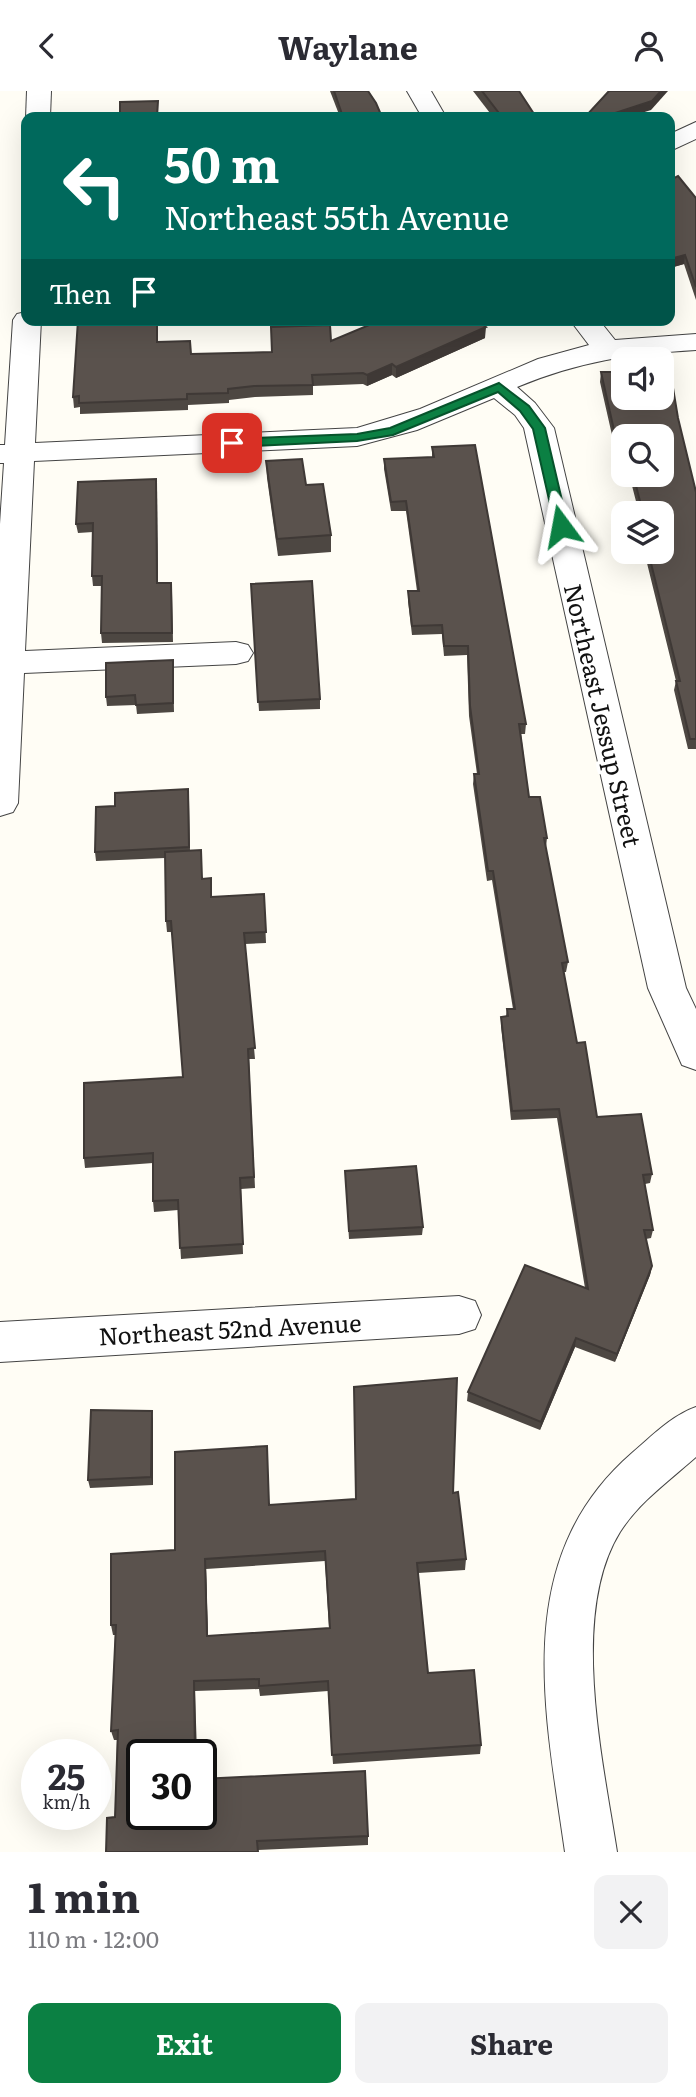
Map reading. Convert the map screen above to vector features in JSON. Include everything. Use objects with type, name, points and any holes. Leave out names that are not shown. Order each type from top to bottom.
[{"type":"street","points":[[38,112],[39,91]]},
{"type":"street","points":[[419,91],[431,112]]},
{"type":"street","points":[[675,141],[696,129]]},
{"type":"street","points":[[0,803],[8,663],[10,454],[26,326]]},
{"type":"street","points":[[589,326],[606,348]]},
{"type":"street","points":[[10,454],[357,437],[393,431],[547,365],[606,348],[696,342]]},
{"type":"street","name":"Northeast Jessup Street","points":[[499,387],[525,409],[539,428],[667,988],[696,1053]]},
{"type":"street","points":[[8,663],[236,653]]},
{"type":"street","name":"Northeast 52nd Avenue","points":[[0,1342],[459,1315]]},
{"type":"street","points":[[591,1852],[569,1684],[570,1619],[583,1559],[603,1516],[640,1477],[696,1428]]},
{"type":"building","points":[[334,91],[368,91],[380,112],[341,112]]},
{"type":"building","points":[[482,91],[519,91],[533,112],[498,112]]},
{"type":"building","points":[[609,91],[661,91],[652,101],[618,112],[590,112]]},
{"type":"building","points":[[158,101],[157,112],[120,112],[120,102]]},
{"type":"building","points":[[678,176],[696,198],[696,287],[685,255],[675,258],[675,178]]},
{"type":"building","points":[[78,326],[157,326],[157,342],[190,341],[191,354],[272,352],[271,327],[330,326],[331,341],[367,326],[486,327],[396,367],[392,364],[367,375],[312,375],[313,385],[254,386],[228,389],[228,393],[187,394],[187,399],[79,403],[79,396],[73,397]]},
{"type":"building","points":[[601,372],[611,372],[611,410],[674,410],[674,394],[696,492],[696,739],[690,739],[676,681],[680,681],[651,564],[674,564],[674,501],[640,501],[636,487],[674,487],[674,424],[613,424]]},
{"type":"building","points":[[475,445],[526,724],[519,724],[529,797],[540,797],[547,838],[544,838],[568,962],[562,963],[577,1043],[585,1042],[597,1117],[641,1114],[652,1174],[643,1175],[653,1230],[644,1230],[652,1266],[617,1354],[576,1338],[541,1422],[468,1392],[525,1265],[588,1289],[559,1109],[512,1111],[501,1017],[508,1016],[507,1009],[515,1009],[493,871],[488,871],[474,774],[479,774],[470,706],[468,646],[444,646],[442,625],[412,626],[408,591],[419,591],[406,501],[391,502],[384,459],[434,457],[432,447]]},
{"type":"building","points":[[302,459],[306,485],[323,484],[331,535],[277,539],[266,461]]},
{"type":"building","points":[[156,479],[157,583],[171,583],[172,633],[101,633],[102,576],[92,576],[93,523],[76,524],[78,482]]},
{"type":"building","points":[[312,581],[320,699],[258,702],[251,584]]},
{"type":"building","points":[[173,660],[173,703],[136,705],[135,695],[106,697],[106,663]]},
{"type":"building","points":[[188,789],[189,847],[95,852],[96,807],[115,806],[115,793]]},
{"type":"building","points":[[201,850],[202,879],[211,878],[211,897],[264,894],[266,932],[244,933],[255,1048],[248,1049],[254,1177],[240,1178],[243,1244],[180,1248],[178,1200],[153,1201],[153,1153],[84,1158],[84,1083],[183,1077],[171,921],[166,921],[165,852]]},
{"type":"building","points":[[416,1166],[423,1227],[349,1231],[345,1171]]},
{"type":"building","points":[[457,1378],[453,1493],[458,1492],[466,1559],[417,1563],[428,1673],[474,1670],[481,1745],[332,1755],[328,1681],[259,1686],[259,1679],[194,1681],[195,1739],[126,1739],[126,1830],[217,1830],[217,1778],[365,1771],[368,1836],[257,1841],[258,1852],[106,1852],[107,1830],[112,1830],[112,1817],[115,1817],[118,1730],[111,1731],[116,1625],[111,1625],[111,1554],[175,1550],[175,1452],[267,1446],[269,1505],[356,1499],[354,1387]],"holes":[[[325,1551],[330,1628],[207,1636],[205,1559]]]},
{"type":"building","points":[[91,1410],[152,1411],[151,1477],[88,1480]]},
{"type":"route","points":[[232,443],[357,437],[393,431],[499,387],[525,409],[539,428],[561,526]]}]
